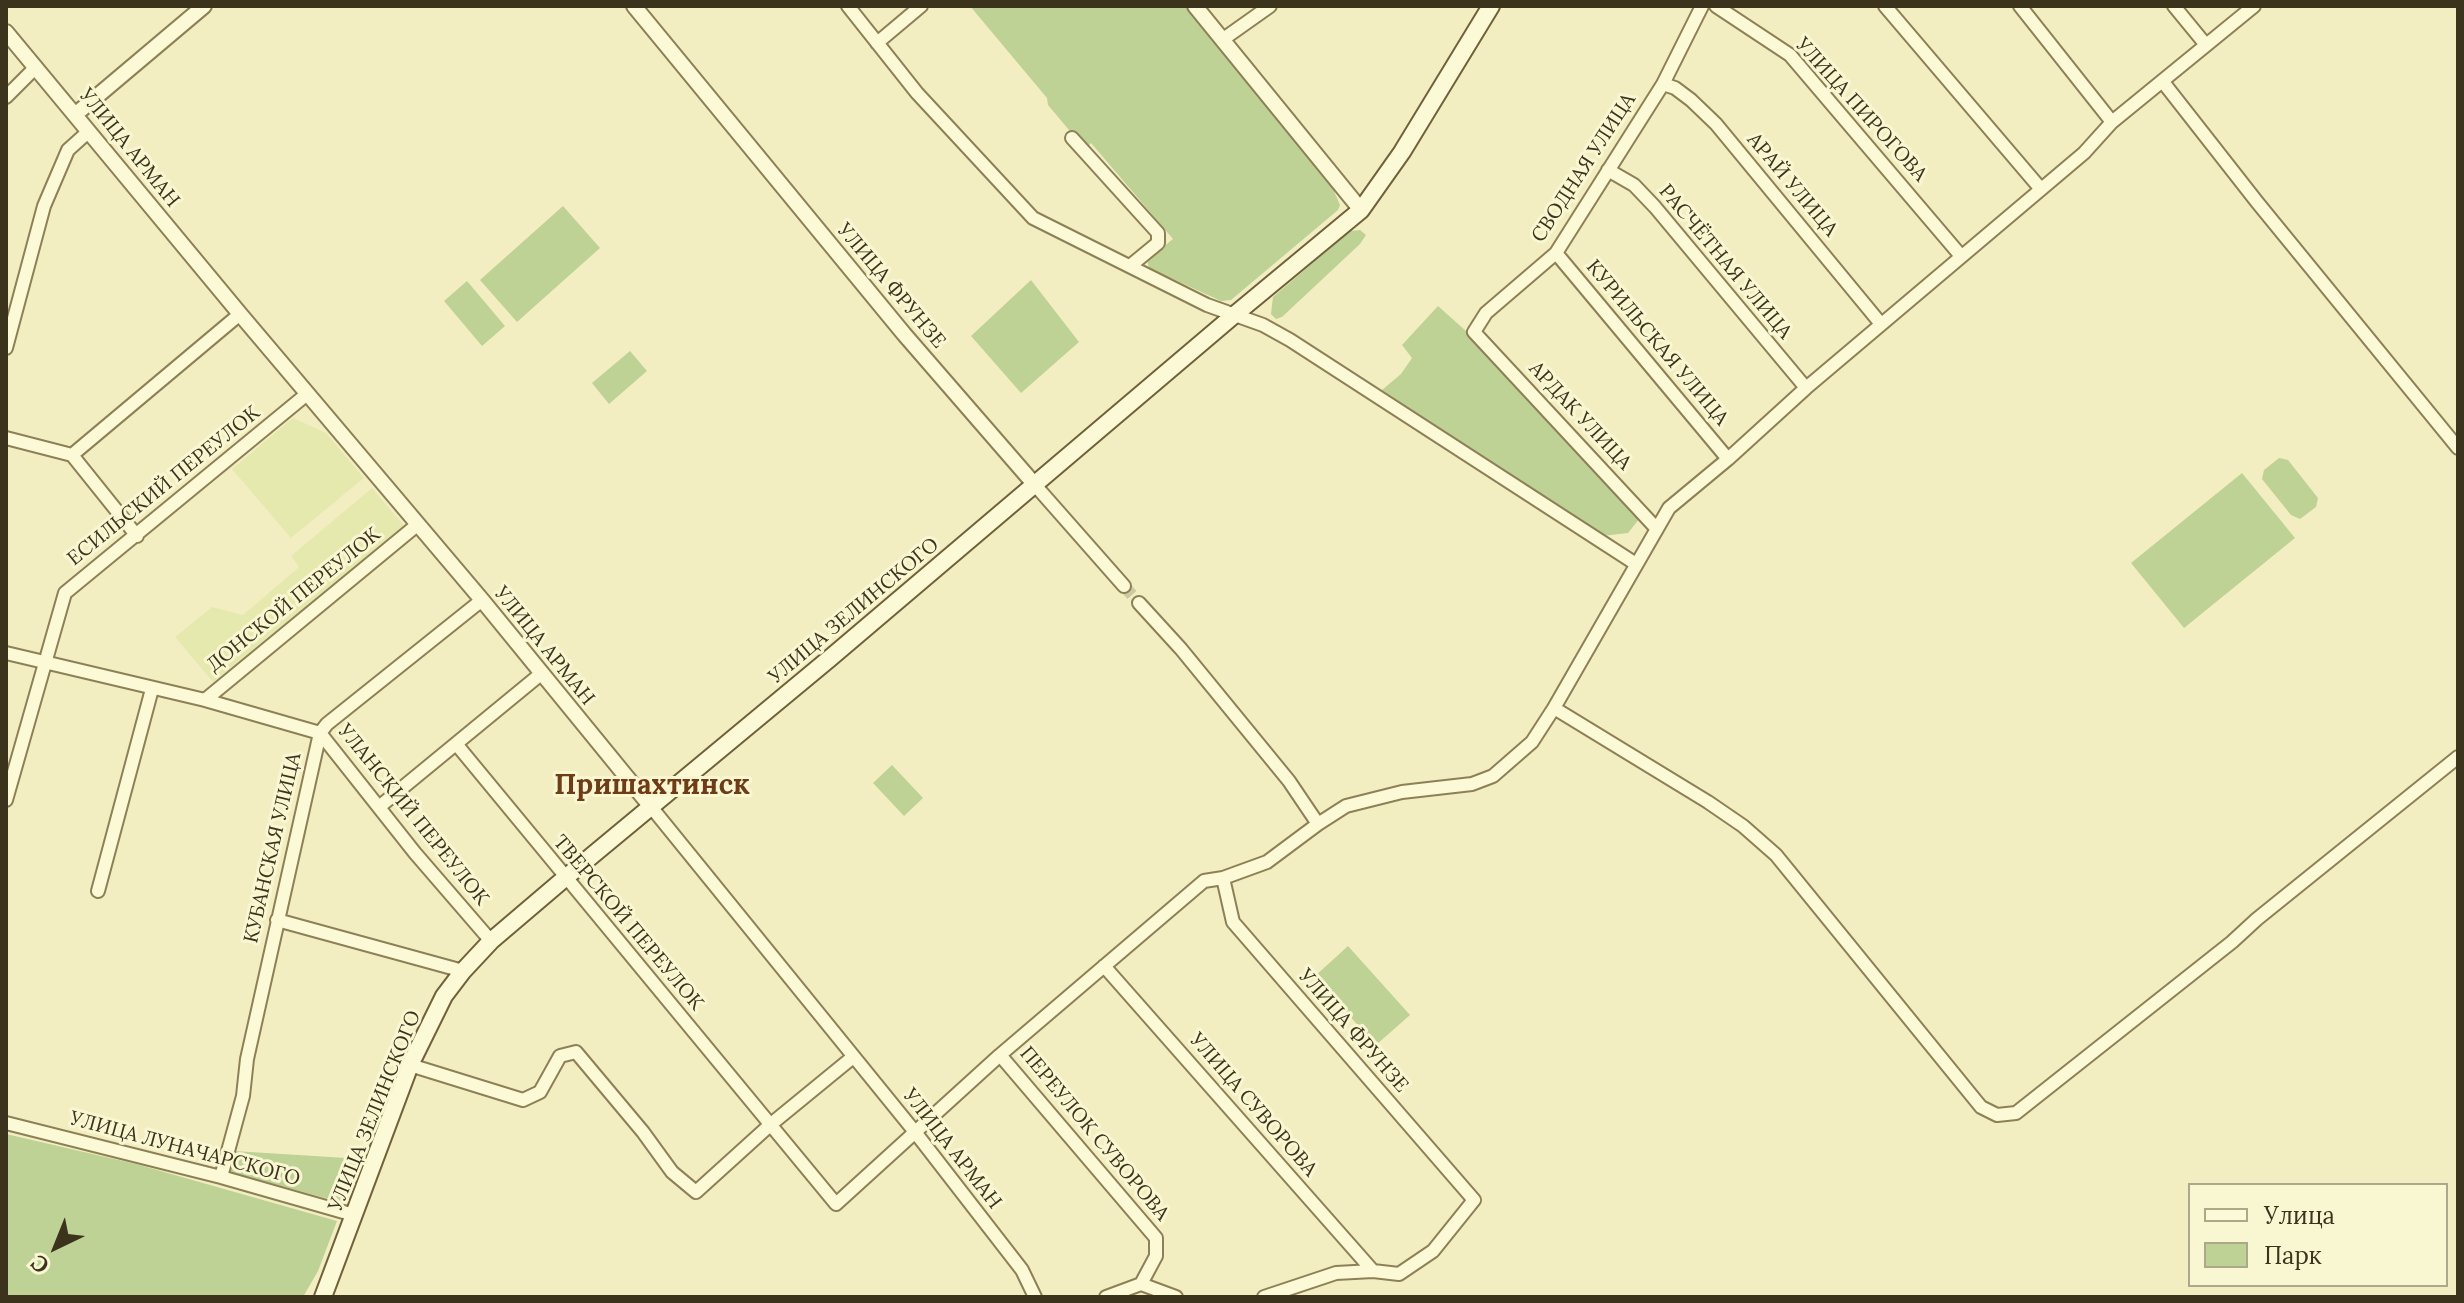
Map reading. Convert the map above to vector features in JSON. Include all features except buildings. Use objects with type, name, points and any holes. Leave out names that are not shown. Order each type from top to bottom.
[{"type":"main road","name":"УЛИЦА ЗЕЛИНСКОГО","points":[[323,1297],[410,1065],[437,1009],[463,971],[491,941],[565,878],[1361,210],[1402,152],[1491,6]]},
{"type":"street","points":[[76,114],[204,6]]},
{"type":"street","name":"УЛИЦА ФРУНЗЕ","points":[[634,6],[904,334],[1124,586]]},
{"type":"street","points":[[848,6],[917,93],[1033,218],[1207,305],[1263,325],[1290,340],[1636,564]]},
{"type":"street","points":[[877,43],[921,6]]},
{"type":"street","points":[[1195,6],[1361,210]]},
{"type":"street","points":[[1222,40],[1270,6]]},
{"type":"street","name":"СВОДНАЯ УЛИЦА","points":[[1474,332],[1486,313],[1556,253],[1663,84],[1702,6]]},
{"type":"street","name":"УЛИЦА ПИРОГОВА","points":[[1716,6],[1790,55],[1961,256]]},
{"type":"street","points":[[1885,6],[2040,188]]},
{"type":"street","points":[[2020,6],[2112,122]]},
{"type":"street","points":[[2174,6],[2206,45]]},
{"type":"street","points":[[915,1132],[1204,881],[1223,878],[1267,862],[1346,806],[1402,792],[1472,784],[1493,776],[1532,742],[1669,508],[2084,153],[2112,122],[2254,6]]},
{"type":"street","name":"УЛИЦА АРМАН","points":[[6,32],[482,600],[652,808],[915,1132],[1022,1270],[1035,1297]]},
{"type":"street","points":[[6,97],[36,67]]},
{"type":"street","points":[[2163,82],[2458,448]]},
{"type":"street","name":"АРАЙ УЛИЦА","points":[[1663,84],[1675,88],[1691,100],[1716,124],[1881,324]]},
{"type":"street","points":[[6,348],[44,206],[68,150],[88,132]]},
{"type":"street","points":[[1072,138],[1158,233],[1158,243],[1130,266]]},
{"type":"street","name":"РАСЧЁТНАЯ УЛИЦА","points":[[1608,170],[1634,185],[1655,207],[1806,388]]},
{"type":"street","name":"КУРИЛЬСКАЯ УЛИЦА","points":[[1556,253],[1728,459]]},
{"type":"street","points":[[72,455],[240,314]]},
{"type":"street","name":"АРДАК УЛИЦА","points":[[1474,332],[1656,528]]},
{"type":"street","name":"ЕСИЛЬСКИЙ ПЕРЕУЛОК","points":[[6,800],[65,593],[307,394]]},
{"type":"street","points":[[6,438],[72,455],[137,536]]},
{"type":"street","name":"ДОНСКОЙ ПЕРЕУЛОК","points":[[6,653],[205,700],[417,525]]},
{"type":"street","name":"КУБАНСКАЯ УЛИЦА","points":[[221,1177],[243,1096],[247,1059],[320,733],[327,724],[482,600]]},
{"type":"street","points":[[1139,603],[1181,649],[1289,781],[1318,824]]},
{"type":"street","points":[[379,807],[542,673]]},
{"type":"street","points":[[98,891],[152,689]]},
{"type":"street","name":"УЛАНСКИЙ ПЕРЕУЛОК","points":[[205,700],[320,733],[415,853],[491,941]]},
{"type":"street","points":[[1554,708],[1708,802],[1765,845],[1981,1107],[1997,1115],[2016,1113],[2458,757]]},
{"type":"street","name":"ТВЕРСКОЙ ПЕРЕУЛОК","points":[[457,745],[836,1204],[915,1132]]},
{"type":"street","name":"УЛИЦА ФРУНЗЕ","points":[[1223,878],[1233,922],[1474,1200],[1433,1251],[1399,1274],[1373,1271]]},
{"type":"street","points":[[277,920],[463,971]]},
{"type":"street","name":"УЛИЦА СУВОРОВА","points":[[1104,966],[1373,1271]]},
{"type":"street","points":[[410,1065],[523,1100],[540,1092],[560,1056],[576,1052],[672,1172],[696,1192],[770,1125],[853,1057]]},
{"type":"street","name":"ПЕРЕУЛОК СУВОРОВА","points":[[1000,1055],[1085,1151],[1156,1238],[1156,1256],[1141,1284]]},
{"type":"street","name":"УЛИЦА ЛУНАЧАРСКОГО","points":[[6,1123],[221,1177],[354,1215]]},
{"type":"street","points":[[1264,1297],[1336,1273],[1373,1271]]},
{"type":"street","points":[[1106,1297],[1141,1284],[1176,1297]]},
{"type":"green space","points":[[970,6],[1186,6],[1333,189],[1340,205],[1338,210],[1231,300],[1221,301],[1149,268],[1147,260],[1173,239],[1091,143],[1085,149]]},
{"type":"green space","points":[[563,206],[600,248],[517,322],[480,280]]},
{"type":"green space","points":[[1360,230],[1366,235],[1360,244],[1282,317],[1276,319],[1271,314],[1273,297],[1350,231]]},
{"type":"green space","points":[[1031,280],[1079,342],[1021,393],[971,336]]},
{"type":"green space","points":[[467,281],[505,326],[482,346],[444,301]]},
{"type":"green space","points":[[1438,306],[1466,331],[1640,518],[1628,533],[1602,536],[1382,390],[1401,374],[1412,358],[1402,345]]},
{"type":"green space","points":[[630,351],[647,371],[609,404],[592,383]]},
{"type":"green space","points":[[293,418],[326,433],[364,478],[291,538],[232,469]]},
{"type":"green space","points":[[2279,458],[2288,460],[2318,498],[2316,507],[2300,519],[2291,515],[2262,479],[2264,470]]},
{"type":"green space","points":[[2242,473],[2295,538],[2184,628],[2131,563]]},
{"type":"green space","points":[[372,488],[405,527],[213,682],[175,637],[212,607],[243,615],[299,567],[291,556]]},
{"type":"green space","points":[[892,765],[923,798],[904,816],[873,783]]},
{"type":"green space","points":[[1348,946],[1410,1015],[1376,1045],[1314,977]]},
{"type":"green space","points":[[6,1134],[136,1164],[337,1221],[318,1271],[303,1297],[6,1297]]},
{"type":"green space","points":[[234,1151],[362,1159],[344,1203],[229,1172]]},
{"type":"tunnel","points":[[1124,586],[1139,603]]},
{"type":"district","name":"Пришахтинск","points":[[652,786]]}]
